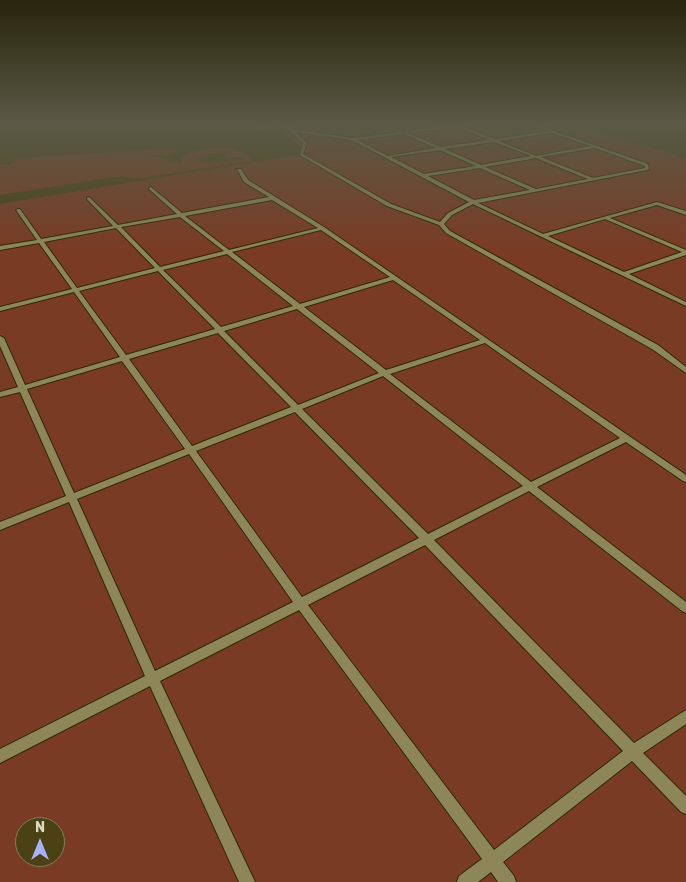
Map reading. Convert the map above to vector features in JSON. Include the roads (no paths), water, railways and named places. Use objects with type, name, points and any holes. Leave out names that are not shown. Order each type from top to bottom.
[{"type":"lane","points":[[322,166],[389,205],[441,224],[448,232],[655,347],[686,371]]},
{"type":"lane","points":[[403,166],[472,202],[686,304]]},
{"type":"lane","points":[[422,176],[478,166]]},
{"type":"lane","points":[[479,166],[536,190]]},
{"type":"lane","points":[[559,166],[592,180]]},
{"type":"lane","points":[[441,224],[450,214],[472,202],[648,169],[647,166]]},
{"type":"lane","points":[[239,170],[246,181],[322,228],[686,479]]},
{"type":"lane","points":[[151,188],[181,215],[532,486],[686,608]]},
{"type":"lane","points":[[89,198],[158,270],[426,539],[686,807]]},
{"type":"lane","points":[[0,248],[273,198]]},
{"type":"lane","points":[[544,235],[657,203],[686,213]]},
{"type":"lane","points":[[18,210],[300,604],[508,882]]},
{"type":"lane","points":[[604,217],[686,253]]},
{"type":"lane","points":[[0,309],[322,228]]},
{"type":"lane","points":[[624,274],[686,253]]},
{"type":"lane","points":[[0,395],[394,278]]},
{"type":"lane","points":[[0,338],[152,678],[246,882]]},
{"type":"lane","points":[[0,526],[385,372],[486,341]]},
{"type":"lane","points":[[0,756],[626,438]]},
{"type":"lane","points":[[465,882],[633,752],[686,716]]}]
